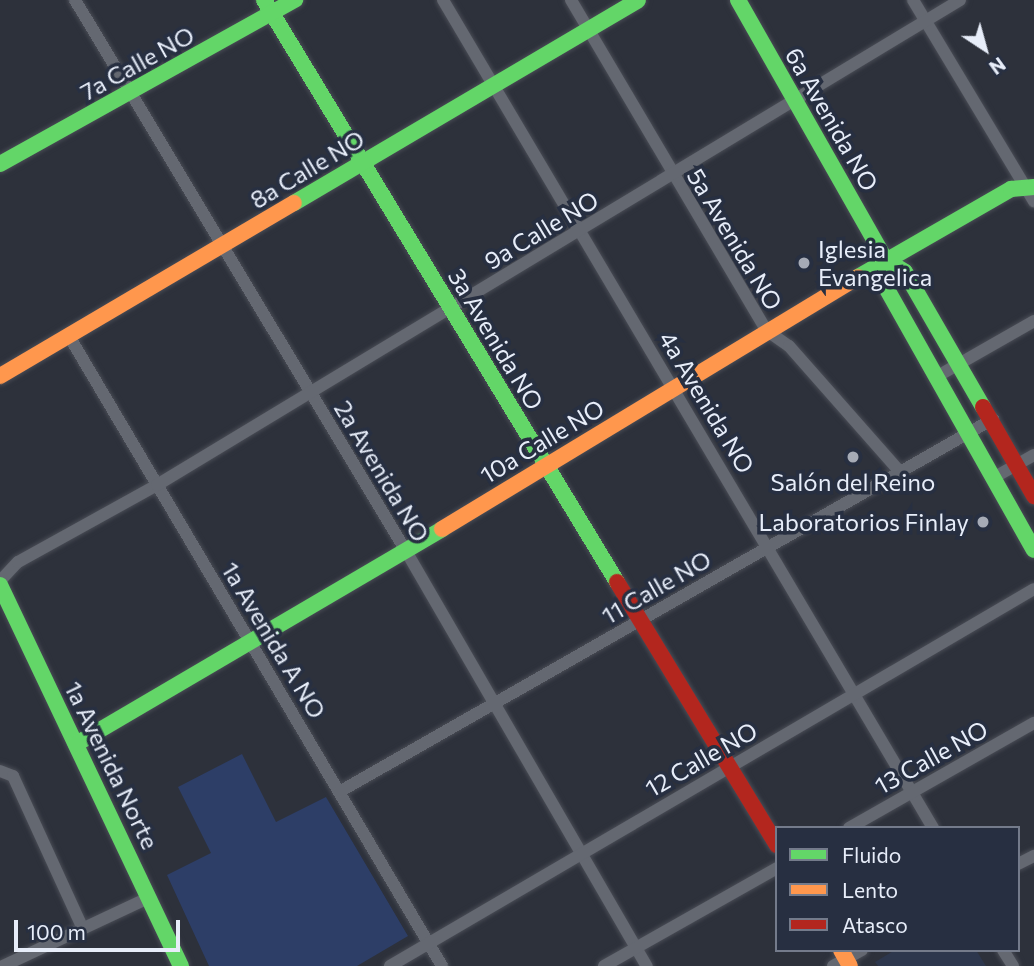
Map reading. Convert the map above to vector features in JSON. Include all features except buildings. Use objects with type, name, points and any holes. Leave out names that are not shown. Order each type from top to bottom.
[{"type":"street","name":"2a Avenida NO","points":[[75,0],[406,551],[647,966]]},
{"type":"street","name":"7a Calle NO","points":[[0,164],[131,93],[268,7],[295,0]]},
{"type":"street","name":"4a Avenida NO","points":[[443,0],[932,826]]},
{"type":"street","name":"5a Avenida NO","points":[[571,0],[672,176],[766,330],[789,345],[900,472]]},
{"type":"street","name":"8a Calle NO","points":[[0,376],[638,0]]},
{"type":"street","name":"6a Avenida NO","points":[[738,0],[886,260],[905,272],[993,419],[1034,496]]},
{"type":"street","points":[[913,0],[1032,192]]},
{"type":"street","name":"9a Calle NO","points":[[0,583],[18,562],[158,485],[960,0]]},
{"type":"street","name":"3a Avenida NO","points":[[268,7],[775,842]]},
{"type":"street","name":"10a Calle NO","points":[[76,744],[406,551],[766,330],[886,260],[1010,189],[1032,192]]},
{"type":"street","name":"6a Avenida NO","points":[[886,260],[884,284],[1034,550]]},
{"type":"street","points":[[936,377],[1034,321]]},
{"type":"street","name":"1a Avenida A NO","points":[[69,336],[442,966]]},
{"type":"street","name":"11 Calle NO","points":[[340,792],[993,419]]},
{"type":"street","points":[[993,478],[1034,455]]},
{"type":"street","name":"1a Avenida Norte","points":[[0,583],[181,966]]},
{"type":"street","name":"12 Calle NO","points":[[390,966],[1034,589]]},
{"type":"street","name":"13 Calle NO","points":[[853,826],[1034,723]]},
{"type":"street","points":[[0,771],[13,776],[83,929]]},
{"type":"street","points":[[604,966],[775,869]]},
{"type":"street","points":[[0,958],[3,966],[150,897]]},
{"type":"street","points":[[842,960],[858,952]]},
{"type":"shaded area","points":[[242,754],[276,822],[326,797],[408,936],[357,966],[209,966],[167,875],[211,853],[178,787]]},
{"type":"shaded area","points":[[892,952],[977,952],[986,966],[878,966],[875,962]]},
{"type":"traffic: fast","points":[[264,0],[617,582]]},
{"type":"traffic: fast","points":[[0,164],[295,0]]},
{"type":"traffic: fast","points":[[294,203],[638,0]]},
{"type":"traffic: fast","points":[[738,0],[886,260],[905,272],[983,407]]},
{"type":"traffic: fast","points":[[858,277],[1011,189],[1034,187]]},
{"type":"traffic: fast","points":[[886,260],[884,284],[1034,550]]},
{"type":"traffic: fast","points":[[76,744],[442,529]]},
{"type":"traffic: fast","points":[[0,585],[181,966]]},
{"type":"traffic: slow","points":[[0,376],[294,203]]},
{"type":"traffic: slow","points":[[442,529],[858,277]]},
{"type":"traffic: slow","points":[[842,952],[850,966]]},
{"type":"traffic: jam","points":[[983,407],[1034,496]]},
{"type":"traffic: jam","points":[[617,582],[775,842]]},
{"type":"place","name":"Iglesia Evangelica","points":[[804,263]]},
{"type":"place","name":"Salón del Reino","points":[[853,457]]},
{"type":"place","name":"Laboratorios Finlay","points":[[983,522]]}]
